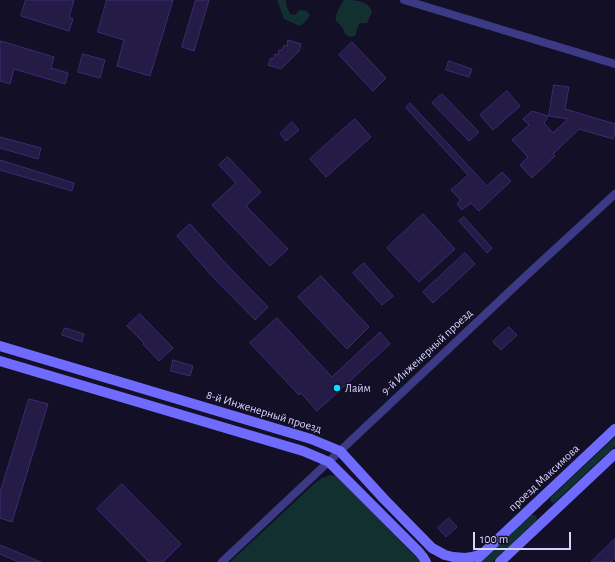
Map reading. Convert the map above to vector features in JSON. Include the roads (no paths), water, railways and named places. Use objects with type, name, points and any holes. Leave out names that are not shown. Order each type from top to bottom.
[{"type":"street","points":[[404,0],[615,64]]},
{"type":"street","name":"9-й Инженерный проезд","points":[[222,562],[615,194]]},
{"type":"street","name":"8-й Инженерный проезд","points":[[0,346],[311,439],[340,451],[432,548],[445,555],[453,557],[464,558],[482,554]]},
{"type":"street","points":[[0,361],[303,451],[329,462],[424,557],[426,562]]},
{"type":"street","name":"проезд Максимова","points":[[473,562],[615,429]]},
{"type":"street","points":[[500,562],[615,454]]},
{"type":"street","points":[[537,502],[550,515]]},
{"type":"place","name":"Лайм","points":[[337,388]]}]
